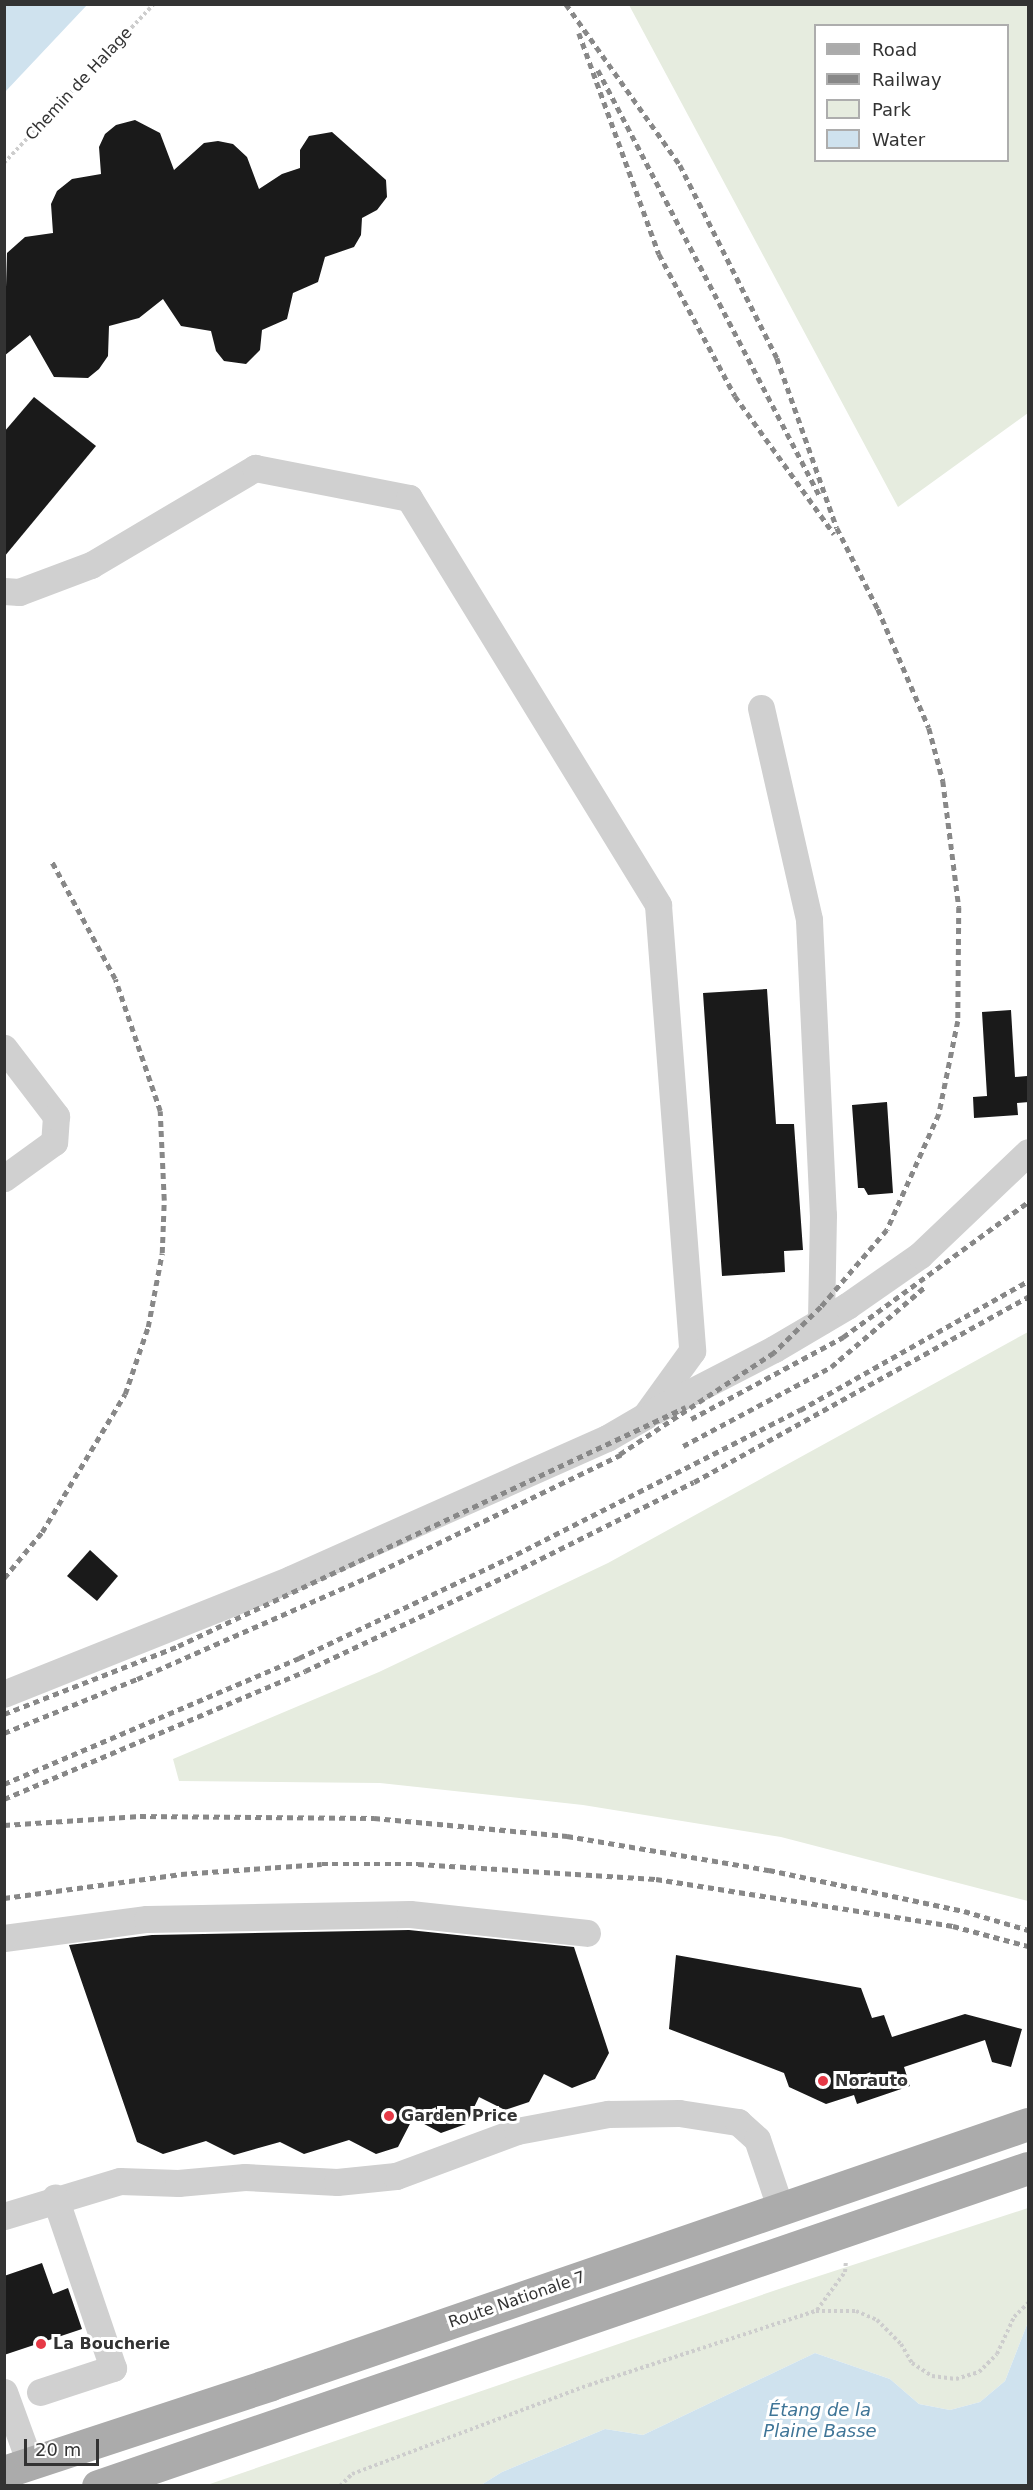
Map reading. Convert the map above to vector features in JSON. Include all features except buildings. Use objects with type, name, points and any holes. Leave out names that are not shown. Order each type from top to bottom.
[{"type":"main road","name":"Route Nationale 7","points":[[17,2467],[781,2210],[1029,2124]]},
{"type":"main road","points":[[98,2486],[1029,2168]]},
{"type":"street","points":[[4,591],[19,592],[91,565],[255,468],[409,498],[658,904],[692,1351],[645,1416]]},
{"type":"street","points":[[761,708],[809,920],[823,1215],[821,1321]]},
{"type":"street","points":[[4,1048],[56,1116],[54,1142],[4,1178]]},
{"type":"street","points":[[4,1694],[291,1579],[607,1438],[821,1321],[920,1255],[1029,1152]]},
{"type":"street","points":[[4,1938],[147,1919],[410,1914],[587,1933]]},
{"type":"street","points":[[4,2216],[55,2198],[120,2181],[178,2183],[245,2177],[337,2182],[396,2176],[517,2131],[608,2114],[679,2113],[738,2122],[757,2139],[781,2210]]},
{"type":"street","points":[[40,2392],[113,2368],[55,2198]]},
{"type":"street","points":[[4,2392],[17,2467]]},
{"type":"path","name":"Chemin de Halage","points":[[4,163],[154,4]]},
{"type":"path","points":[[816,2311],[845,2272],[846,2253]]},
{"type":"path","points":[[340,2486],[352,2474],[589,2385],[816,2311],[856,2311],[877,2320],[901,2344],[912,2363],[932,2376],[956,2379],[979,2373],[997,2354],[1014,2317],[1029,2302]]},
{"type":"green space","points":[[629,5],[1028,5],[1028,413],[898,507]]},
{"type":"green space","points":[[1028,1332],[1028,1901],[781,1837],[583,1805],[380,1783],[179,1781],[173,1759],[379,1672],[608,1563]]},
{"type":"green space","points":[[1028,2208],[1028,2322],[1005,2381],[980,2402],[950,2410],[919,2404],[890,2379],[815,2353],[643,2435],[605,2429],[502,2472],[481,2485],[204,2486],[782,2288]]},
{"type":"water","points":[[4,5],[87,5],[5,92]]},
{"type":"water","name":"Étang de la Plaine Basse","points":[[1028,2322],[1028,2485],[481,2485],[502,2472],[605,2429],[643,2435],[815,2353],[890,2379],[919,2404],[950,2410],[980,2402],[1005,2381]]},
{"type":"railway","points":[[566,4],[680,165],[777,358],[837,528],[878,609],[929,728],[943,781],[959,907],[958,1021],[939,1114],[887,1230],[821,1307],[774,1353],[618,1456]]},
{"type":"railway","points":[[579,33],[659,254],[735,396],[834,534]]},
{"type":"railway","points":[[598,70],[820,496]]},
{"type":"railway","points":[[4,1578],[42,1532],[125,1394],[148,1327],[162,1253],[164,1200],[160,1111],[115,979],[50,859]]},
{"type":"railway","points":[[691,1419],[843,1337],[1028,1202]]},
{"type":"railway","points":[[4,1784],[299,1658],[507,1559],[800,1410],[1028,1281]]},
{"type":"railway","points":[[683,1446],[831,1367],[926,1286]]},
{"type":"railway","points":[[4,1799],[305,1671],[512,1573],[694,1482],[1028,1297]]},
{"type":"railway","points":[[4,1714],[178,1646],[686,1407]]},
{"type":"railway","points":[[4,1733],[137,1679],[370,1576],[625,1453]]},
{"type":"railway","points":[[4,1825],[140,1816],[374,1818],[567,1836],[769,1870],[964,1911],[1028,1930]]},
{"type":"railway","points":[[4,1898],[181,1874],[322,1864],[418,1864],[656,1879],[953,1926],[1028,1946]]},
{"type":"place","name":"Norauto","points":[[823,2081]]},
{"type":"place","name":"Garden Price","points":[[389,2116]]},
{"type":"place","name":"La Boucherie","points":[[41,2344]]}]
